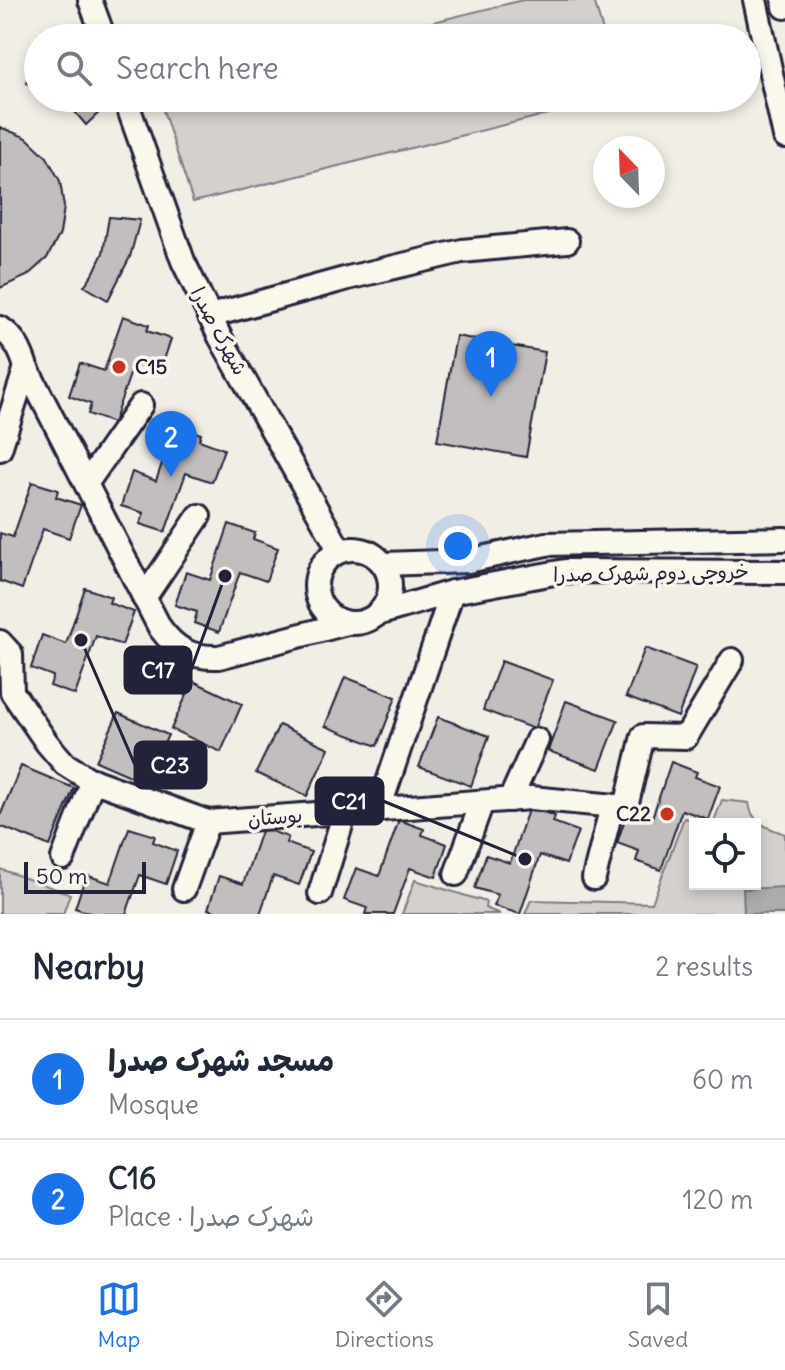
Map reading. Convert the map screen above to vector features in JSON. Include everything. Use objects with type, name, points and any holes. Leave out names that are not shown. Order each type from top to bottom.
[{"type":"street","points":[[90,0],[99,24]]},
{"type":"street","points":[[755,0],[760,24]]},
{"type":"street","points":[[784,0],[785,7]]},
{"type":"street","points":[[761,27],[785,137]]},
{"type":"street","name":"شهرک صدرا","points":[[130,112],[183,261],[210,316],[340,551]]},
{"type":"street","points":[[210,316],[462,251],[567,241]]},
{"type":"street","points":[[0,328],[11,335],[144,598],[170,642],[184,652],[201,657],[219,657],[347,623]]},
{"type":"street","points":[[0,449],[26,367]]},
{"type":"street","points":[[86,484],[141,405]]},
{"type":"street","points":[[144,598],[199,516]]},
{"type":"street","points":[[384,564],[468,561],[546,544],[785,539]]},
{"type":"street","points":[[362,550],[384,564],[391,588],[388,601],[377,614],[358,624],[347,623],[327,614],[320,605],[315,584],[323,564],[340,551],[362,550]]},
{"type":"street","name":"خروجی دوم شهرک صدرا","points":[[377,614],[452,592],[565,571],[785,572]]},
{"type":"street","points":[[379,809],[452,592]]},
{"type":"street","name":"بوستان","points":[[0,642],[11,654],[6,693],[12,692],[65,764],[93,780],[208,822],[531,798],[612,806]]},
{"type":"street","points":[[594,878],[612,806],[626,807],[643,736],[686,737],[732,660]]},
{"type":"street","points":[[510,800],[537,740]]},
{"type":"street","points":[[63,858],[93,780]]},
{"type":"street","points":[[456,874],[482,802]]},
{"type":"street","points":[[320,893],[345,812]]},
{"type":"street","points":[[184,889],[208,822]]},
{"type":"shaded area","points":[[523,0],[594,0],[601,24],[425,24]]},
{"type":"shaded area","points":[[164,112],[556,112],[193,202]]},
{"type":"shaded area","points":[[722,800],[749,803],[755,818],[715,818]]},
{"type":"shaded area","points":[[684,818],[689,819],[689,890],[761,890],[761,823],[785,834],[785,914],[525,914],[531,900],[652,903]]},
{"type":"shaded area","points":[[0,869],[70,894],[63,914],[0,914]]},
{"type":"shaded area","points":[[415,880],[486,902],[485,908],[500,914],[402,914]]},
{"type":"shaded area","points":[[785,887],[785,914],[744,914],[743,890]]},
{"type":"building","points":[[75,112],[100,112],[86,125]]},
{"type":"building","points":[[0,127],[27,138],[47,157],[60,181],[64,207],[60,234],[47,258],[27,276],[0,288]]},
{"type":"building","points":[[109,217],[140,220],[130,257],[108,300],[84,286],[103,253]]},
{"type":"building","name":"C15","points":[[123,316],[149,325],[147,331],[171,339],[160,372],[134,363],[113,423],[88,414],[91,404],[69,396],[80,363],[104,371]]},
{"type":"building","points":[[456,336],[545,352],[526,457],[437,441]]},
{"type":"building","points":[[175,425],[201,434],[199,440],[224,449],[212,482],[186,473],[165,532],[140,524],[144,513],[121,506],[132,472],[156,481]]},
{"type":"building","points":[[32,482],[58,490],[56,497],[81,505],[69,538],[43,529],[22,589],[0,581],[0,533],[13,537]]},
{"type":"building","points":[[229,524],[255,533],[253,539],[278,548],[266,581],[240,572],[219,632],[194,623],[197,612],[175,605],[186,572],[210,580]]},
{"type":"building","points":[[85,588],[111,597],[109,603],[134,612],[122,645],[96,636],[75,695],[50,686],[53,676],[31,668],[42,635],[66,644]]},
{"type":"building","points":[[645,648],[696,667],[678,717],[626,697]]},
{"type":"building","points":[[501,661],[553,680],[534,729],[483,710]]},
{"type":"building","points":[[345,677],[396,697],[377,746],[325,726]]},
{"type":"building","points":[[193,681],[242,704],[221,752],[171,729]]},
{"type":"building","points":[[566,701],[618,720],[599,769],[548,751]]},
{"type":"building","points":[[118,713],[168,735],[146,783],[96,761]]},
{"type":"building","points":[[438,717],[489,736],[471,786],[419,767]]},
{"type":"building","points":[[279,725],[329,748],[307,796],[256,773]]},
{"type":"building","name":"C22","points":[[671,762],[697,772],[695,777],[720,786],[708,818],[682,810],[661,870],[636,861],[639,851],[617,843],[628,810],[652,818]]},
{"type":"building","points":[[21,766],[74,788],[50,846],[0,826],[0,816]]},
{"type":"building","points":[[529,807],[555,816],[553,822],[578,831],[566,864],[540,855],[520,914],[494,906],[498,895],[475,888],[486,855],[510,863]]},
{"type":"building","points":[[399,820],[424,829],[422,835],[447,844],[436,877],[410,868],[393,914],[365,914],[367,908],[344,900],[356,868],[379,876]]},
{"type":"building","points":[[129,828],[155,836],[153,842],[177,851],[166,884],[140,875],[126,914],[93,914],[75,908],[86,875],[110,883]]},
{"type":"building","points":[[262,828],[288,837],[286,843],[311,852],[299,885],[273,876],[260,914],[223,914],[208,909],[219,876],[243,884]]},
{"type":"place","name":"C15","points":[[119,367]]},
{"type":"place","name":"مسجد شهرک صدرا","points":[[491,397]]},
{"type":"place","name":"C16","points":[[171,477]]},
{"type":"place","name":"C17","points":[[225,576]]},
{"type":"place","name":"C23","points":[[81,640]]},
{"type":"place","name":"C22","points":[[667,814]]},
{"type":"place","name":"C21","points":[[525,859]]}]
